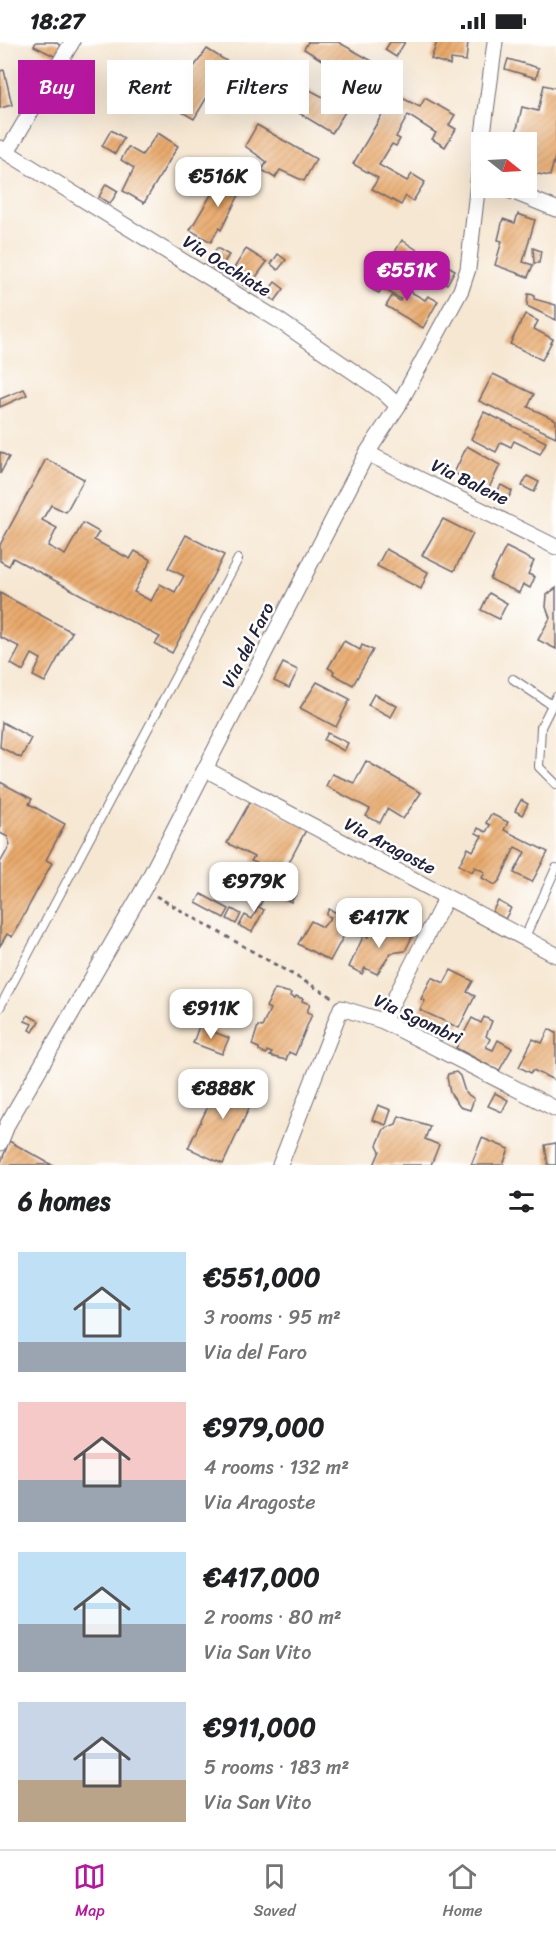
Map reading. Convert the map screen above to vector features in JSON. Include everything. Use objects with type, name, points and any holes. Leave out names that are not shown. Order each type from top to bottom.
[{"type":"street","points":[[3,150],[72,42]]},
{"type":"street","points":[[483,132],[495,42]]},
{"type":"street","name":"Via Occhiate","points":[[3,150],[278,320],[383,392],[398,405]]},
{"type":"street","name":"Via del Faro","points":[[0,1143],[8,1123],[143,890],[207,770],[367,453],[398,405],[461,290],[468,269],[477,198]]},
{"type":"street","points":[[529,198],[556,209]]},
{"type":"street","name":"Via Balene","points":[[367,453],[556,547]]},
{"type":"street","name":"Via Aragoste","points":[[207,770],[556,955]]},
{"type":"street","points":[[383,1021],[446,898]]},
{"type":"street","points":[[280,1165],[341,1008]]},
{"type":"street","name":"Via Sgombri","points":[[341,1008],[383,1021],[556,1109]]},
{"type":"lane","points":[[0,1007],[238,559]]},
{"type":"lane","points":[[513,679],[554,701],[541,727],[539,767],[556,784]]},
{"type":"lane","points":[[524,939],[556,868]]},
{"type":"path","points":[[143,890],[328,993],[341,1008]]},
{"type":"building","points":[[36,42],[55,42],[62,46],[56,57],[34,46]]},
{"type":"building","points":[[308,42],[338,42],[370,60],[322,60],[304,49]]},
{"type":"building","points":[[390,42],[405,42],[396,57],[385,50]]},
{"type":"building","points":[[437,42],[468,42],[466,61],[451,59],[450,65],[431,59]]},
{"type":"building","points":[[207,49],[225,60],[205,60],[205,101],[194,119],[185,114],[193,114],[193,68]]},
{"type":"building","points":[[508,59],[539,68],[536,78],[505,69]]},
{"type":"building","points":[[4,70],[12,105],[0,108],[0,71]]},
{"type":"building","points":[[544,85],[556,88],[556,153],[550,176],[537,174],[537,132],[516,132],[522,107],[538,111]]},
{"type":"building","points":[[309,90],[321,96],[321,114],[344,114],[332,133],[301,114],[309,114]]},
{"type":"building","points":[[403,98],[420,107],[425,98],[455,115],[449,125],[456,129],[445,147],[432,139],[436,133],[408,115],[396,137],[400,139],[396,146],[392,144],[379,165],[407,181],[412,174],[425,182],[413,201],[406,196],[401,205],[372,189],[378,178],[353,164],[382,114],[403,114]]},
{"type":"building","points":[[257,125],[316,159],[304,181],[280,170],[275,178],[262,170],[267,162],[245,146]]},
{"type":"building","points":[[111,130],[124,138],[115,154],[102,146]]},
{"type":"building","points":[[158,133],[178,146],[144,203],[123,191],[134,168],[121,160],[128,147],[142,155]]},
{"type":"building","points":[[224,173],[244,185],[221,230],[219,228],[211,242],[190,230]]},
{"type":"building","points":[[106,184],[118,191],[110,204],[99,197]]},
{"type":"building","points":[[518,214],[535,220],[523,262],[533,265],[528,277],[495,265],[502,241],[498,240],[503,219],[515,223]]},
{"type":"building","points":[[402,240],[441,266],[443,263],[455,270],[447,284],[433,275],[430,282],[416,274],[420,267],[403,258],[399,265],[390,260]]},
{"type":"building","points":[[217,248],[229,255],[219,270],[208,264]]},
{"type":"building","points":[[533,248],[541,251],[539,263],[534,263]]},
{"type":"building","points":[[246,249],[267,262],[248,288],[229,276]]},
{"type":"building","points":[[278,254],[286,260],[278,270],[271,264]]},
{"type":"building","points":[[381,275],[425,300],[428,296],[438,301],[423,328],[386,306],[392,296],[400,301],[401,299],[382,288],[379,293],[373,290]]},
{"type":"building","points":[[275,282],[284,289],[275,301],[266,294]]},
{"type":"building","points":[[528,294],[534,295],[534,299],[556,305],[556,320],[527,306]]},
{"type":"building","points":[[525,314],[538,321],[534,329],[553,339],[542,360],[510,344]]},
{"type":"building","points":[[493,374],[534,394],[528,407],[556,420],[556,437],[479,401]]},
{"type":"building","points":[[24,389],[27,395],[0,407],[0,399]]},
{"type":"building","points":[[484,412],[546,442],[540,454],[514,441],[511,447],[501,442],[496,452],[471,439]]},
{"type":"building","points":[[467,446],[500,465],[488,490],[454,473]]},
{"type":"building","points":[[0,452],[9,457],[0,474]]},
{"type":"building","points":[[46,459],[84,479],[66,512],[51,505],[42,520],[57,528],[48,546],[65,555],[83,523],[99,532],[94,540],[130,559],[135,551],[151,560],[134,592],[151,601],[160,584],[175,592],[184,576],[168,568],[186,535],[224,555],[172,653],[155,644],[160,637],[13,558],[9,566],[0,561],[0,545]]},
{"type":"building","points":[[527,476],[539,482],[534,492],[522,486]]},
{"type":"building","points":[[501,485],[512,491],[507,501],[495,495]]},
{"type":"building","points":[[443,519],[473,534],[454,571],[422,555]]},
{"type":"building","points":[[506,547],[534,561],[528,574],[535,577],[530,588],[523,584],[519,593],[490,579]]},
{"type":"building","points":[[386,549],[428,572],[421,589],[377,566]]},
{"type":"building","points":[[556,588],[556,649],[538,640],[550,618],[546,607],[547,595]]},
{"type":"building","points":[[0,593],[72,632],[45,682],[33,676],[41,659],[32,654],[23,671],[11,664],[20,647],[0,637]]},
{"type":"building","points":[[489,593],[507,603],[499,619],[481,610]]},
{"type":"building","points":[[344,641],[360,650],[362,645],[373,650],[353,685],[333,674],[334,671],[328,668]]},
{"type":"building","points":[[283,663],[298,670],[289,688],[274,681]]},
{"type":"building","points":[[317,682],[350,699],[336,727],[300,708]]},
{"type":"building","points":[[374,694],[397,706],[391,717],[368,705]]},
{"type":"building","points":[[2,722],[31,738],[21,758],[0,747]]},
{"type":"building","points":[[328,733],[348,743],[344,751],[324,740]]},
{"type":"building","points":[[366,761],[421,793],[403,819],[387,809],[380,823],[366,816],[370,809],[326,786],[332,774],[354,783]]},
{"type":"building","points":[[0,782],[32,799],[29,804],[65,824],[46,860],[52,863],[12,937],[7,934],[0,946],[0,863],[10,845],[8,837],[0,833]]},
{"type":"building","points":[[251,800],[307,828],[286,868],[281,865],[266,889],[259,885],[265,873],[268,875],[271,869],[251,861],[254,857],[227,843]]},
{"type":"building","points":[[521,800],[528,804],[522,815],[515,811]]},
{"type":"building","points":[[491,814],[508,822],[504,830],[548,852],[532,882],[514,873],[525,852],[515,847],[500,880],[495,885],[482,878],[485,872],[475,867],[472,872],[459,865],[468,848],[473,851],[482,836],[476,833],[478,828],[486,832],[490,825],[486,823]]},
{"type":"building","points":[[289,888],[297,892],[291,902],[283,898]]},
{"type":"building","points":[[256,891],[265,896],[259,907],[264,910],[252,932],[239,926],[245,915],[252,919],[258,907],[250,903]]},
{"type":"building","points":[[201,894],[229,909],[224,918],[196,903]]},
{"type":"building","points":[[498,901],[511,908],[505,919],[492,912]]},
{"type":"building","points":[[232,909],[241,914],[236,924],[227,919]]},
{"type":"building","points":[[329,909],[364,927],[359,936],[347,930],[330,961],[298,944],[311,921],[323,927],[331,917],[326,915]]},
{"type":"building","points":[[387,924],[412,937],[405,951],[391,953],[377,974],[365,968],[362,974],[349,967],[364,935],[368,937],[373,928],[382,933]]},
{"type":"building","points":[[451,970],[473,981],[467,992],[475,996],[459,1028],[420,1010],[425,1001],[421,999],[432,977],[444,983]]},
{"type":"building","points":[[275,989],[303,999],[302,1001],[310,1004],[307,1012],[312,1014],[295,1055],[289,1052],[286,1060],[270,1056],[272,1053],[267,1051],[266,1054],[252,1045],[258,1026],[262,1027],[270,1009],[266,1007]]},
{"type":"building","points":[[28,1015],[39,1021],[33,1032],[29,1030],[32,1024],[25,1021]]},
{"type":"building","points":[[484,1017],[492,1021],[486,1036],[490,1039],[486,1047],[493,1050],[498,1040],[512,1048],[499,1071],[456,1048],[472,1018],[481,1023]]},
{"type":"building","points":[[199,1026],[229,1038],[222,1054],[193,1043]]},
{"type":"building","points":[[549,1029],[556,1033],[556,1081],[533,1070],[531,1073],[519,1067],[533,1039],[542,1043]]},
{"type":"building","points":[[456,1072],[460,1076],[465,1092],[474,1099],[470,1110],[460,1107],[450,1093],[447,1077],[448,1074]]},
{"type":"building","points":[[223,1075],[257,1091],[223,1164],[188,1148]]},
{"type":"building","points":[[495,1093],[508,1100],[502,1112],[488,1106]]},
{"type":"building","points":[[378,1105],[391,1110],[386,1125],[372,1120]]},
{"type":"building","points":[[399,1116],[430,1126],[425,1139],[439,1145],[431,1165],[374,1165],[380,1151],[377,1145],[384,1129],[396,1124]]},
{"type":"building","points":[[482,1138],[509,1149],[503,1165],[471,1165]]},
{"type":"building","points":[[9,1141],[52,1165],[0,1165]]},
{"type":"building","points":[[556,1143],[556,1165],[548,1165],[545,1145]]}]
